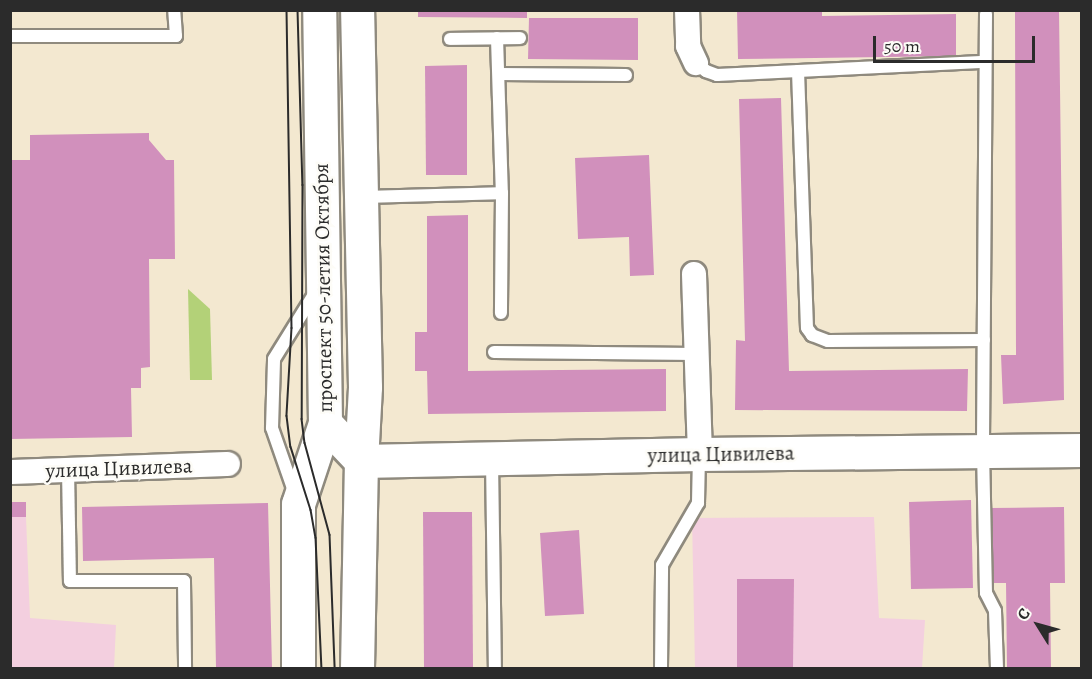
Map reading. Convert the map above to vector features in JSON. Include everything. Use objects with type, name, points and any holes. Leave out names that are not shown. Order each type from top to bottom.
[{"type":"main road","name":"проспект 50-летия Октября","points":[[298,669],[298,504],[325,423],[321,285],[319,10]]},
{"type":"main road","name":"проспект 50-летия Октября","points":[[357,10],[365,387],[361,461],[357,669]]},
{"type":"main road","points":[[325,423],[361,461]]},
{"type":"main road","name":"улица Цивилева","points":[[361,461],[700,454],[1082,450]]},
{"type":"street","points":[[687,10],[688,46],[696,63]]},
{"type":"street","points":[[694,274],[700,454]]},
{"type":"street","name":"улица Цивилева","points":[[10,472],[228,464]]},
{"type":"lane","points":[[10,36],[176,36],[174,10]]},
{"type":"lane","points":[[986,14],[984,340],[986,593],[995,611],[997,669]]},
{"type":"lane","points":[[450,39],[520,38]]},
{"type":"lane","points":[[497,39],[502,193],[501,312]]},
{"type":"lane","points":[[696,63],[705,71],[717,75],[986,62]]},
{"type":"lane","points":[[798,71],[807,328],[820,340],[828,341],[984,340]]},
{"type":"lane","points":[[498,74],[626,75]]},
{"type":"lane","points":[[360,197],[502,193]]},
{"type":"lane","points":[[298,504],[272,428],[274,359],[321,285]]},
{"type":"lane","points":[[494,352],[696,354]]},
{"type":"lane","points":[[661,669],[662,565],[698,503],[700,454]]},
{"type":"lane","points":[[492,459],[495,669]]},
{"type":"lane","points":[[68,470],[70,581],[184,581],[185,669]]},
{"type":"shaded area","points":[[11,517],[26,517],[30,618],[116,625],[114,668],[11,668]]},
{"type":"shaded area","points":[[874,517],[879,618],[925,620],[922,668],[695,668],[692,518]]},
{"type":"green space","points":[[188,289],[210,309],[212,380],[190,380]]},
{"type":"building","points":[[418,10],[527,10],[527,18],[418,17]]},
{"type":"building","points":[[737,10],[822,10],[822,16],[956,14],[956,56],[738,59]]},
{"type":"building","points":[[1015,10],[1059,10],[1064,400],[1003,404],[1001,355],[1016,355]]},
{"type":"building","points":[[529,18],[638,18],[638,60],[528,59]]},
{"type":"building","points":[[467,65],[467,175],[426,175],[425,66]]},
{"type":"building","points":[[781,98],[789,371],[968,369],[967,411],[735,410],[736,340],[745,341],[739,99]]},
{"type":"building","points":[[149,133],[149,140],[166,160],[174,160],[175,259],[149,259],[150,367],[141,368],[141,388],[131,388],[132,437],[10,439],[10,160],[30,160],[30,135]]},
{"type":"building","points":[[649,155],[654,275],[630,276],[629,237],[578,239],[575,158]]},
{"type":"building","points":[[468,215],[468,371],[666,369],[666,411],[428,414],[427,371],[415,371],[415,332],[427,332],[427,216]]},
{"type":"building","points":[[971,500],[973,588],[911,589],[909,502]]},
{"type":"building","points":[[10,502],[26,502],[26,517],[10,517]]},
{"type":"building","points":[[268,503],[272,668],[216,668],[214,558],[83,561],[82,507]]},
{"type":"building","points":[[1064,507],[1065,583],[1050,583],[1051,668],[1007,668],[1006,583],[991,583],[991,508]]},
{"type":"building","points":[[423,512],[472,512],[473,668],[424,668]]},
{"type":"building","points":[[579,530],[584,614],[545,616],[540,533]]},
{"type":"building","points":[[737,579],[794,579],[793,668],[737,668]]},
{"type":"tram line","points":[[287,10],[292,328],[287,416],[291,447],[311,510],[316,538],[322,668]]},
{"type":"tram line","points":[[298,10],[303,185],[302,419],[305,443],[330,535],[335,668]]}]
